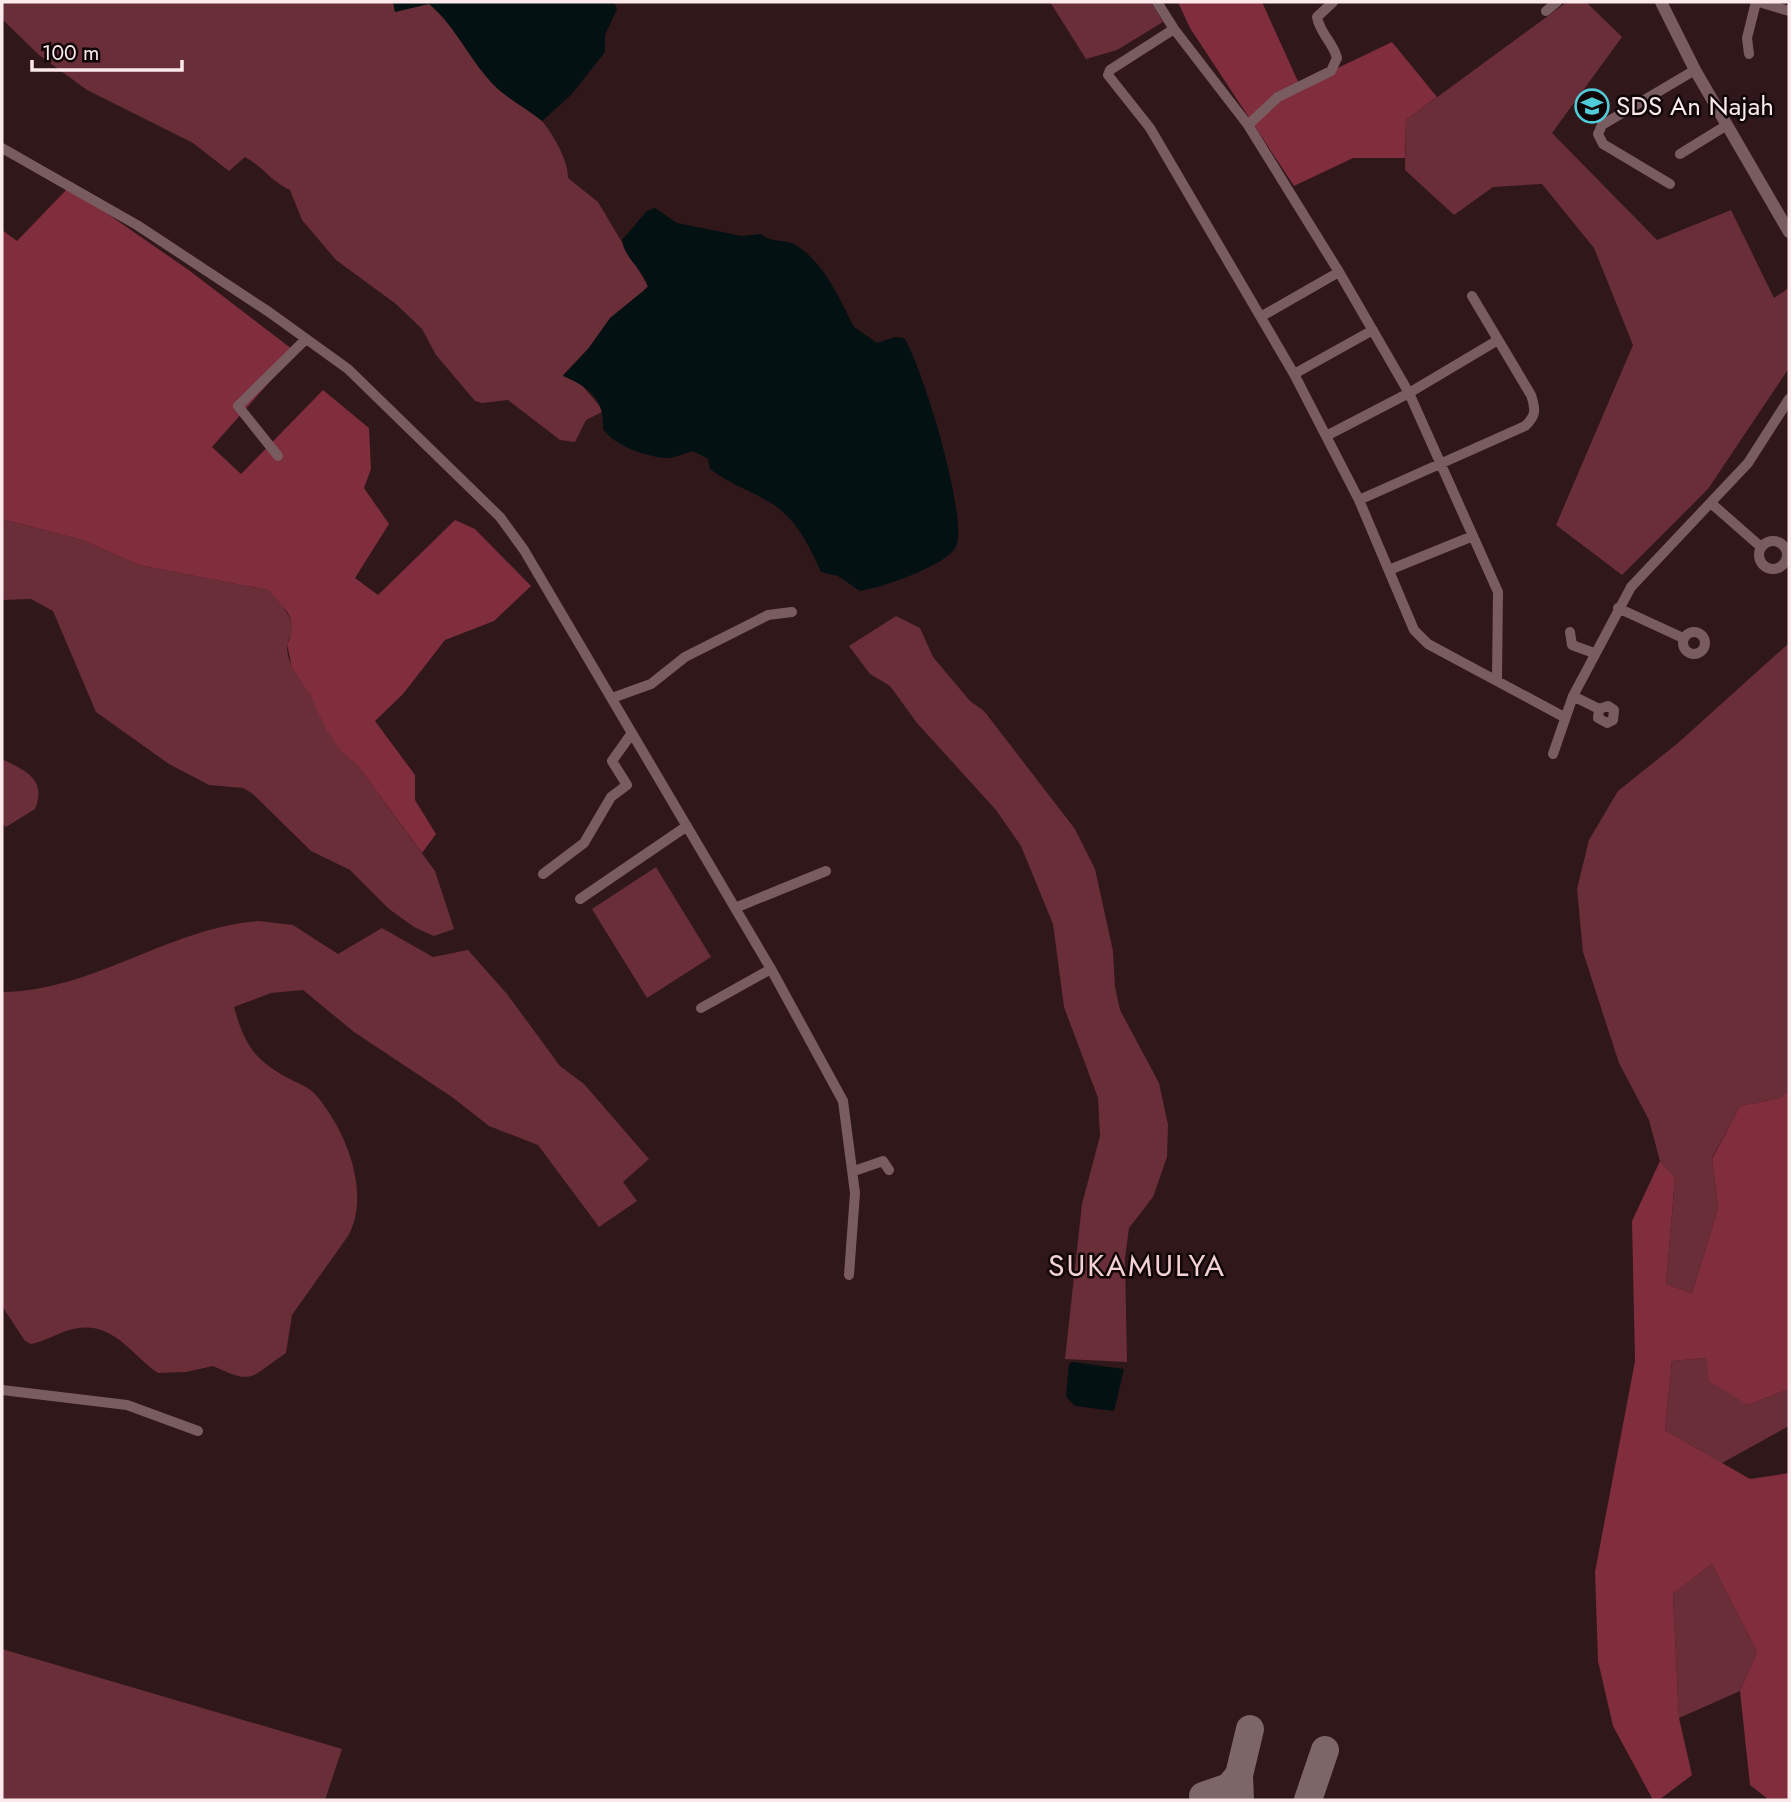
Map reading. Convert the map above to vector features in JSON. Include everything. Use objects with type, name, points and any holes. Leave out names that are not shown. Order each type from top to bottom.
[{"type":"main road","points":[[1661,2],[1695,70],[1789,232]]},
{"type":"street","points":[[1157,2],[1174,29],[1248,125],[1339,272],[1409,393],[1443,464],[1500,601],[1497,679]]},
{"type":"street","points":[[1248,125],[1278,97],[1331,71],[1337,58],[1334,46],[1319,29],[1317,17],[1333,2]]},
{"type":"street","points":[[1546,11],[1557,2]]},
{"type":"street","points":[[1749,54],[1747,38],[1757,2],[1789,11]]},
{"type":"street","points":[[1174,29],[1110,70],[1108,75],[1150,128],[1262,316],[1328,435],[1420,639],[1564,717]]},
{"type":"street","points":[[1670,184],[1603,144],[1598,134],[1602,125],[1695,70]]},
{"type":"street","points":[[1680,154],[1727,125]]},
{"type":"street","points":[[2,148],[137,225],[348,369],[500,517],[524,550],[772,969],[843,1101],[855,1193],[849,1275]]},
{"type":"street","points":[[1262,316],[1339,272]]},
{"type":"street","points":[[1359,500],[1525,426],[1533,418],[1536,409],[1531,395],[1472,296]]},
{"type":"street","points":[[1294,374],[1373,330]]},
{"type":"street","points":[[278,456],[238,406],[306,339]]},
{"type":"street","points":[[1328,435],[1409,393],[1498,340]]},
{"type":"street","points":[[1553,754],[1573,696],[1618,608],[1648,566],[1712,504],[1748,463],[1789,399]]},
{"type":"street","points":[[1712,504],[1761,547]]},
{"type":"street","points":[[1389,570],[1473,536]]},
{"type":"street","points":[[1618,608],[1683,638]]},
{"type":"street","points":[[612,698],[651,684],[685,657],[768,615],[792,612]]},
{"type":"street","points":[[1570,632],[1572,645],[1594,653]]},
{"type":"street","points":[[1573,696],[1599,709]]},
{"type":"street","points":[[543,874],[584,843],[611,797],[627,785],[612,761],[632,733]]},
{"type":"street","points":[[580,899],[687,826]]},
{"type":"street","points":[[735,908],[826,871]]},
{"type":"street","points":[[701,1008],[772,969]]},
{"type":"street","points":[[854,1171],[883,1161],[889,1170]]},
{"type":"street","points":[[2,1390],[127,1405],[198,1431]]},
{"type":"shaded area","points":[[2,2],[393,2],[395,11],[429,3],[447,22],[497,88],[536,115],[545,125],[563,156],[568,178],[598,202],[648,286],[563,375],[580,383],[604,411],[586,420],[575,442],[560,440],[508,400],[482,403],[475,401],[436,355],[422,329],[396,304],[336,260],[302,220],[290,190],[245,157],[229,171],[193,143],[87,90],[39,55],[2,19]]},
{"type":"shaded area","points":[[393,2],[614,2],[617,9],[605,35],[605,52],[571,95],[542,121],[488,79],[448,23],[429,4],[395,12]]},
{"type":"shaded area","points":[[1050,2],[1151,2],[1163,22],[1117,50],[1086,59]]},
{"type":"shaded area","points":[[1178,2],[1262,2],[1300,86],[1392,42],[1437,97],[1406,120],[1405,158],[1353,158],[1294,186],[1190,28]]},
{"type":"shaded area","points":[[1567,2],[1586,2],[1622,37],[1552,133],[1657,240],[1731,210],[1774,298],[1789,288],[1789,368],[1708,489],[1622,575],[1556,525],[1633,345],[1594,248],[1542,184],[1493,187],[1454,215],[1405,170],[1406,120]]},
{"type":"shaded area","points":[[69,187],[190,271],[296,352],[212,447],[241,474],[323,390],[369,428],[371,469],[364,488],[389,524],[355,578],[378,595],[455,520],[475,529],[531,586],[494,621],[445,640],[403,694],[375,721],[415,775],[415,800],[436,834],[422,853],[358,766],[342,752],[327,731],[310,695],[292,668],[287,644],[292,628],[289,615],[268,590],[138,565],[82,540],[2,519],[2,230],[17,241]]},
{"type":"shaded area","points":[[655,208],[677,223],[742,236],[761,234],[797,246],[816,262],[837,293],[854,327],[877,343],[895,337],[904,338],[922,378],[932,410],[957,511],[958,536],[954,550],[946,557],[910,576],[860,591],[838,576],[821,572],[805,540],[784,513],[775,505],[716,474],[710,469],[708,459],[693,451],[675,457],[657,457],[631,449],[608,435],[603,429],[601,410],[594,396],[563,376],[588,349],[610,318],[648,287],[626,252],[622,240],[647,211]]},
{"type":"shaded area","points":[[2,519],[82,540],[138,565],[268,590],[282,604],[294,626],[287,646],[289,660],[295,672],[336,741],[358,766],[435,871],[454,929],[434,936],[414,927],[389,909],[350,870],[311,851],[253,794],[243,788],[209,785],[169,764],[96,712],[53,611],[31,599],[2,600]]},
{"type":"shaded area","points":[[896,616],[920,628],[933,657],[970,701],[984,711],[1075,829],[1095,869],[1113,951],[1115,987],[1120,1010],[1159,1083],[1168,1125],[1167,1157],[1153,1197],[1129,1228],[1125,1258],[1127,1362],[1065,1359],[1082,1204],[1100,1136],[1098,1098],[1064,1007],[1053,924],[1021,846],[996,810],[917,723],[890,686],[870,674],[849,646]]},
{"type":"shaded area","points":[[1789,643],[1789,1090],[1780,1098],[1740,1106],[1712,1158],[1718,1208],[1692,1293],[1666,1284],[1675,1179],[1660,1161],[1649,1120],[1619,1063],[1583,952],[1577,889],[1589,840],[1618,791],[1678,743]]},
{"type":"shaded area","points":[[2,759],[32,777],[38,790],[35,809],[6,827],[2,824]]},
{"type":"shaded area","points":[[656,867],[711,957],[647,998],[592,909]]},
{"type":"shaded area","points":[[258,921],[293,925],[338,954],[382,928],[433,957],[468,950],[507,994],[560,1066],[584,1084],[649,1159],[623,1182],[637,1201],[599,1227],[538,1145],[489,1126],[452,1097],[354,1032],[303,990],[271,993],[234,1007],[242,1031],[258,1057],[275,1071],[314,1093],[325,1107],[345,1142],[352,1161],[357,1200],[355,1219],[348,1236],[292,1315],[286,1353],[257,1373],[244,1377],[213,1366],[186,1372],[158,1373],[112,1335],[91,1328],[66,1331],[37,1343],[25,1341],[2,1306],[2,992],[36,989],[68,981],[193,935]]},
{"type":"shaded area","points":[[1789,1090],[1789,1389],[1748,1405],[1709,1381],[1706,1358],[1672,1361],[1665,1430],[1750,1479],[1789,1473],[1789,1800],[1769,1800],[1750,1785],[1740,1691],[1757,1652],[1712,1564],[1673,1594],[1679,1718],[1692,1775],[1659,1800],[1653,1800],[1613,1726],[1598,1661],[1595,1572],[1635,1361],[1632,1221],[1660,1161],[1675,1178],[1666,1284],[1692,1293],[1718,1208],[1712,1159],[1740,1106],[1780,1098]]},
{"type":"shaded area","points":[[1706,1358],[1748,1405],[1789,1389],[1789,1426],[1722,1463],[1665,1430],[1672,1361]]},
{"type":"shaded area","points":[[1073,1362],[1124,1369],[1114,1411],[1075,1406],[1066,1397],[1069,1364]]},
{"type":"shaded area","points":[[1712,1564],[1757,1652],[1740,1691],[1679,1718],[1673,1594]]},
{"type":"shaded area","points":[[2,1649],[342,1749],[325,1800],[2,1800]]},
{"type":"taxiway","points":[[1240,1800],[1239,1775],[1250,1729]]},
{"type":"taxiway","points":[[1308,1800],[1325,1750]]},
{"type":"taxiway","points":[[1203,1796],[1229,1787],[1239,1775]]},
{"type":"place","name":"SDS An Najah","points":[[1592,106]]},
{"type":"district","name":"SUKAMULYA","points":[[1137,1266]]}]
